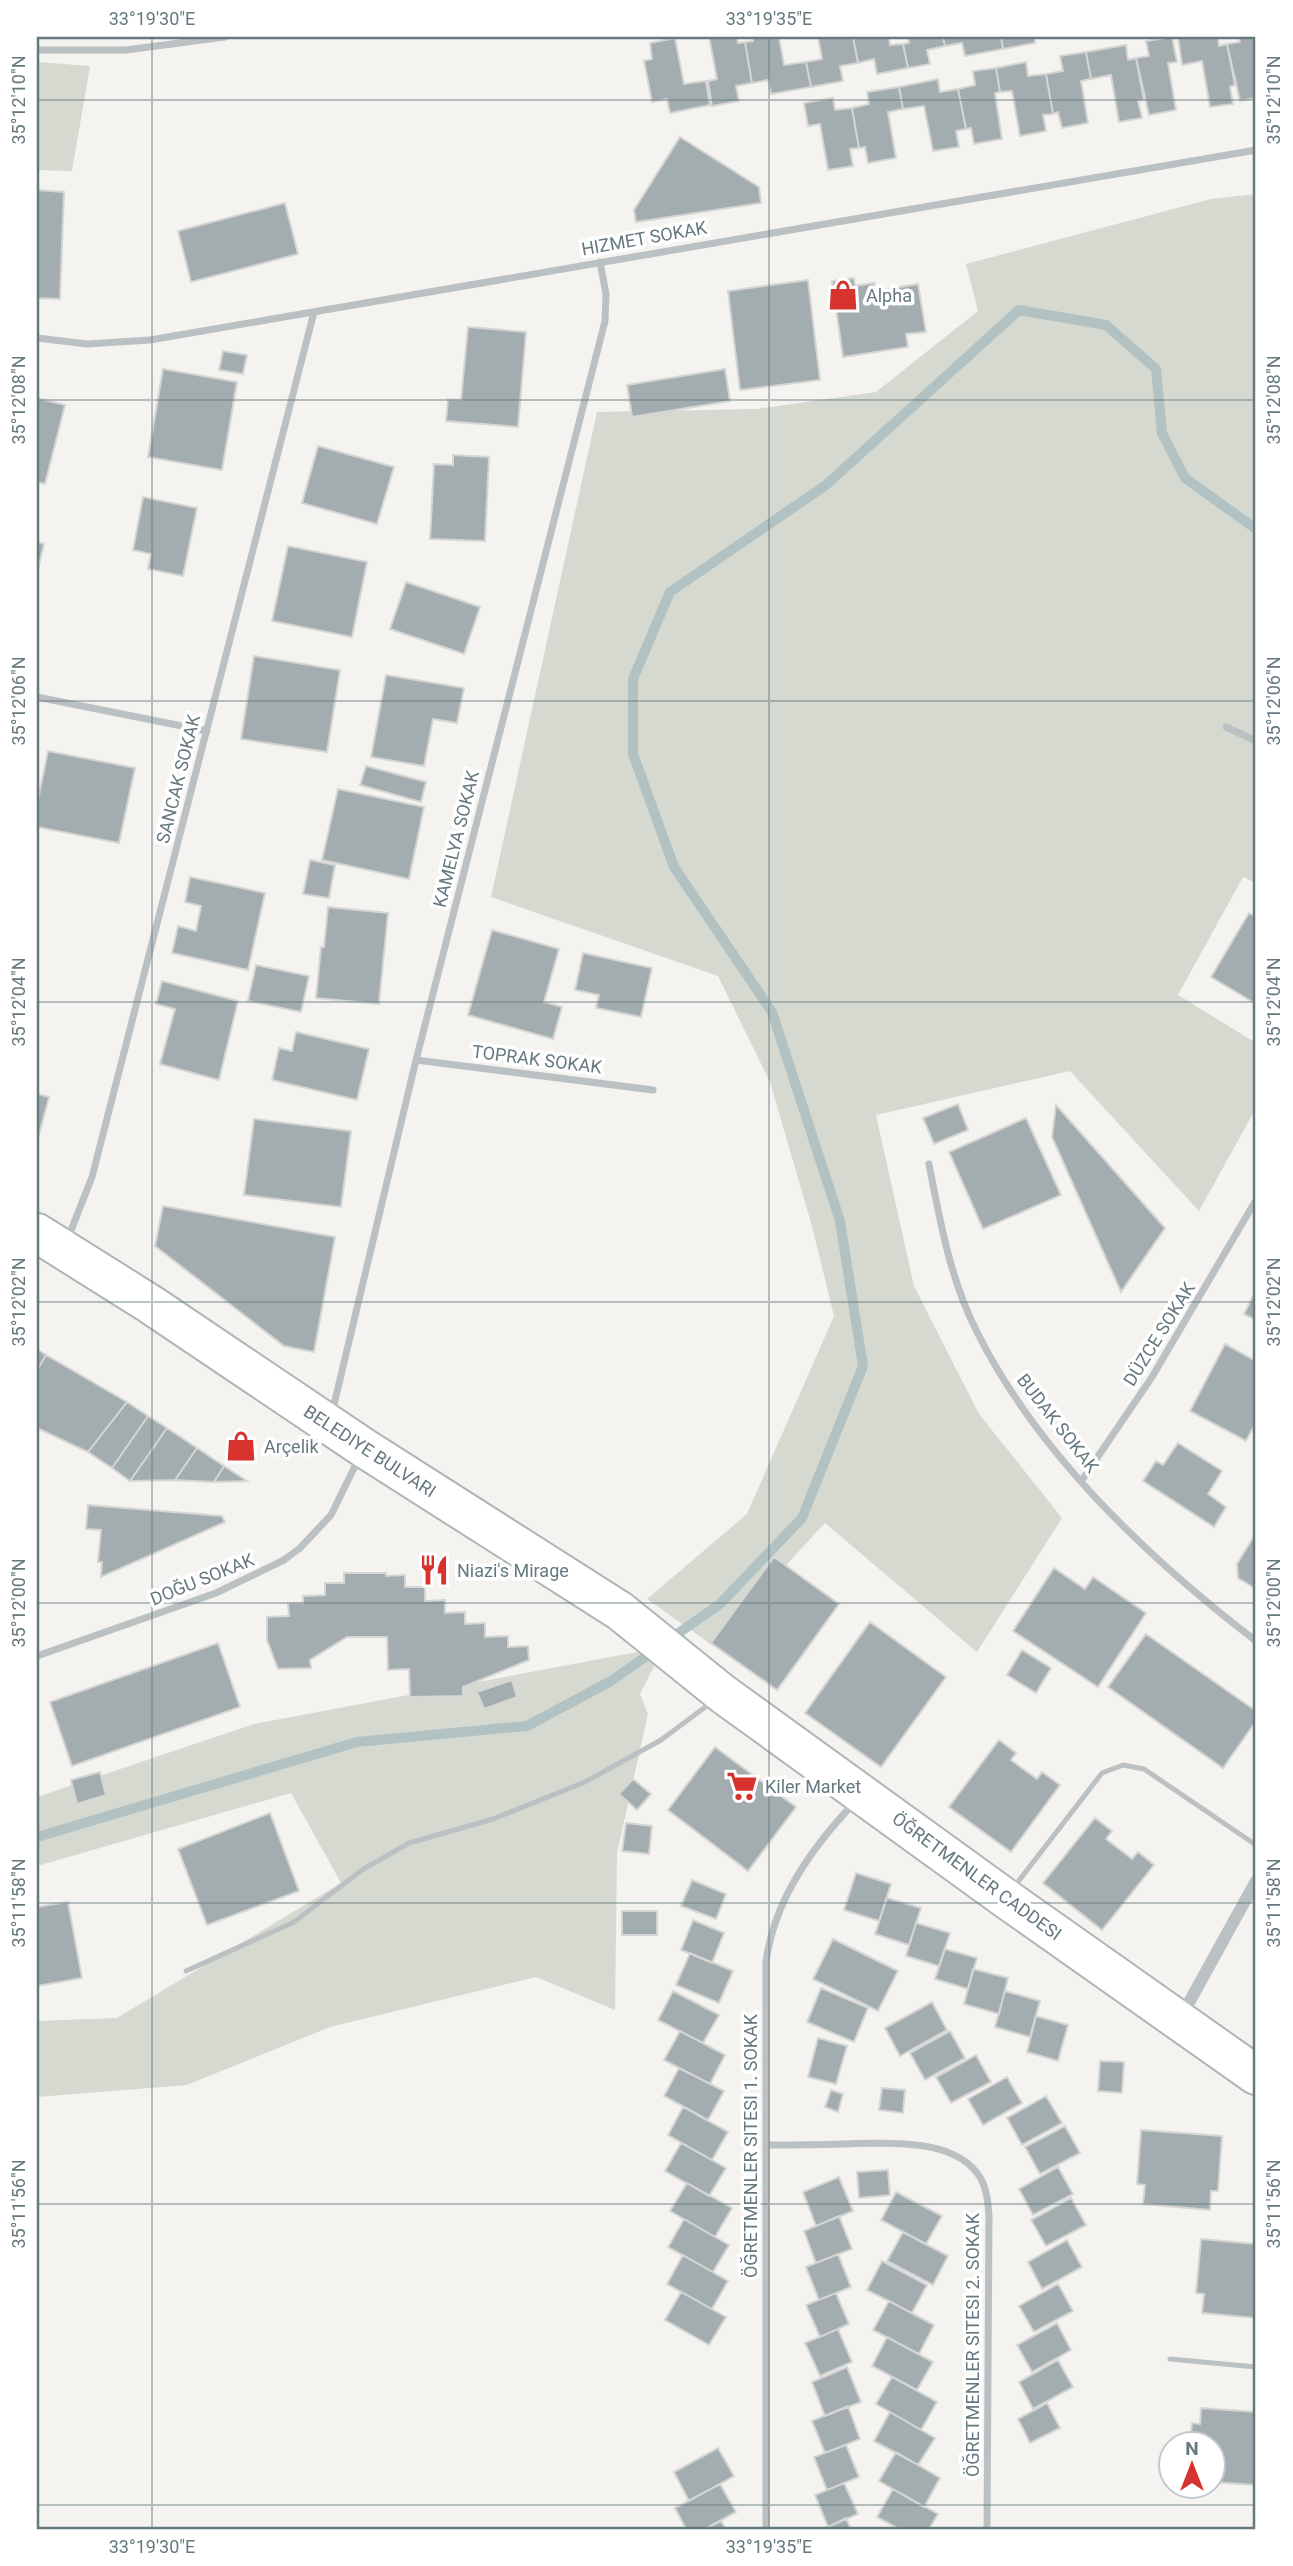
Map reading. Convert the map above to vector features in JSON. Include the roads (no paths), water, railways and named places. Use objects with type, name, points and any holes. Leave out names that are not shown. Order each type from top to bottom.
[{"type":"main road","name":"ÖĞRETMENLER CADDESI","points":[[50,1242],[150,1304],[364,1448],[620,1612],[711,1684],[1005,1898],[1256,2075]]},
{"type":"street","points":[[37,50],[126,50],[225,37]]},
{"type":"street","name":"HIZMET SOKAK","points":[[37,338],[87,344],[130,342],[1256,150]]},
{"type":"street","name":"KAMELYA SOKAK","points":[[329,1424],[416,1059],[605,321],[606,294],[600,262]]},
{"type":"street","name":"SANCAK SOKAK","points":[[50,1242],[92,1177],[314,312]]},
{"type":"street","points":[[37,697],[206,731]]},
{"type":"street","points":[[1226,727],[1256,741]]},
{"type":"street","name":"TOPRAK SOKAK","points":[[416,1059],[653,1090]]},
{"type":"street","name":"BUDAK SOKAK","points":[[929,1164],[943,1241],[958,1287],[976,1332],[1018,1401],[1050,1443],[1123,1526],[1221,1614],[1256,1641]]},
{"type":"street","name":"DÜZCE SOKAK","points":[[1082,1480],[1152,1377],[1256,1200]]},
{"type":"street","name":"DOĞU SOKAK","points":[[37,1656],[216,1593],[284,1560],[300,1548],[331,1515],[364,1448]]},
{"type":"street","name":"ÖĞRETMENLER SITESI 1. SOKAK","points":[[766,2529],[766,1961],[774,1922],[789,1889],[824,1835],[863,1793]]},
{"type":"street","points":[[1179,2021],[1256,1881]]},
{"type":"street","name":"ÖĞRETMENLER SITESI 2. SOKAK","points":[[766,2145],[887,2142],[922,2145],[947,2152],[966,2162],[981,2178],[989,2216],[987,2529]]},
{"type":"lane","points":[[186,1971],[294,1922],[362,1870],[409,1843],[493,1819],[585,1783],[661,1740],[711,1684]]},
{"type":"lane","points":[[1005,1898],[1102,1773],[1123,1765],[1144,1769],[1256,1845]]},
{"type":"lane","points":[[1170,2359],[1256,2367]]},
{"type":"waterway","points":[[670,1639],[720,1604],[802,1518],[863,1366],[840,1221],[772,1012],[674,867],[633,754],[633,679],[670,592],[826,485],[1019,310],[1106,325],[1156,369],[1162,433],[1185,478],[1256,529]]},
{"type":"waterway","points":[[37,1837],[357,1742],[527,1726],[611,1681],[655,1650]]},
{"type":"place","name":"Alpha","points":[[843,295]]},
{"type":"place","name":"Arçelik","points":[[241,1446]]},
{"type":"place","name":"Niazi's Mirage","points":[[434,1570]]},
{"type":"place","name":"Kiler Market","points":[[742,1786]]}]
